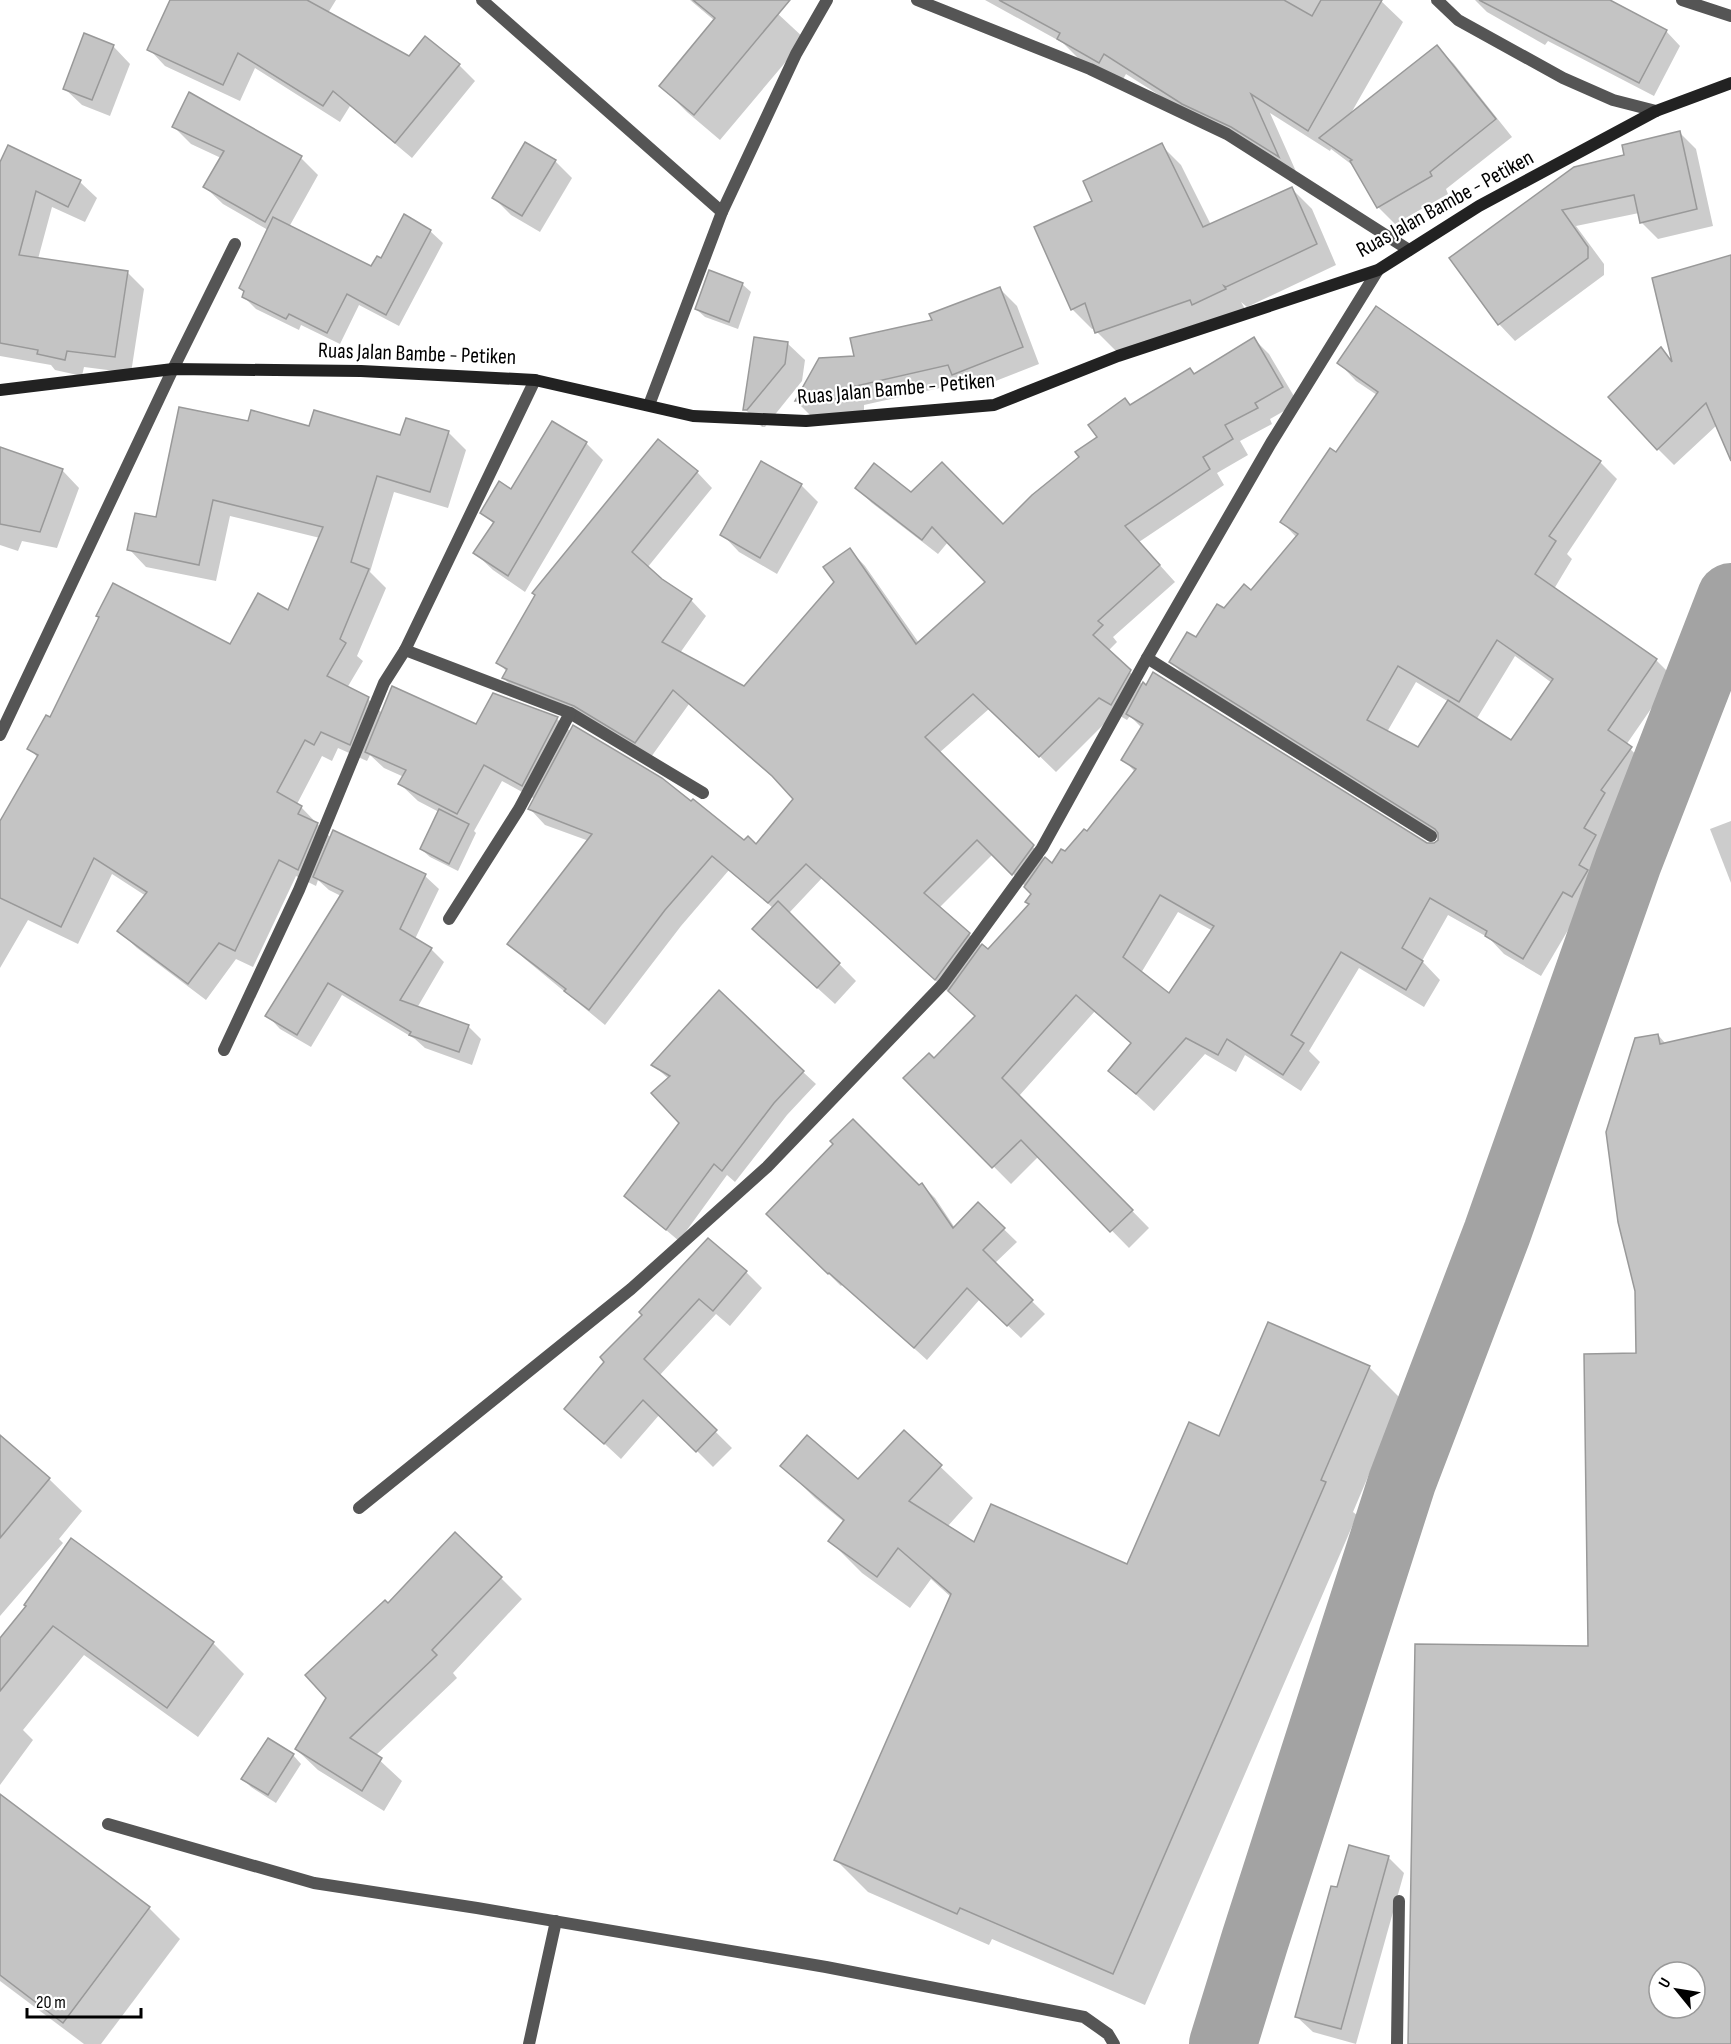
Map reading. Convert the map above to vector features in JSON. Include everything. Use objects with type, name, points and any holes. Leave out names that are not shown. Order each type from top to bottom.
[{"type":"main road","name":"Ruas Jalan Bambe - Petiken","points":[[0,390],[173,369],[361,371],[536,380],[693,416],[806,421],[994,405],[1118,356],[1378,270],[1479,206],[1656,111],[1731,83]]},
{"type":"street","points":[[482,0],[722,212]]},
{"type":"street","points":[[649,405],[722,212],[796,54],[826,0]]},
{"type":"street","points":[[917,0],[1090,69],[1227,134],[1409,250]]},
{"type":"street","points":[[1437,0],[1458,20],[1563,78],[1613,100],[1656,111]]},
{"type":"street","points":[[1682,0],[1731,16]]},
{"type":"street","points":[[0,735],[173,369],[235,244]]},
{"type":"street","points":[[359,1508],[631,1289],[742,1190],[767,1167],[942,984],[1042,848],[1147,657],[1271,443],[1378,270]]},
{"type":"street","points":[[224,1050],[299,890],[384,683],[405,650],[536,380]]},
{"type":"street","points":[[405,650],[570,713],[703,793]]},
{"type":"street","points":[[1147,657],[1431,836]]},
{"type":"street","points":[[449,919],[519,809],[570,713]]},
{"type":"street","points":[[108,1824],[314,1883],[826,1967],[1084,2017],[1108,2034],[1114,2044]]},
{"type":"street","points":[[1397,2044],[1399,1901]]},
{"type":"street","points":[[529,2044],[556,1921]]},
{"type":"building","points":[[170,0],[307,0],[409,56],[425,36],[460,64],[395,143],[333,91],[323,106],[238,53],[223,85],[147,50]]},
{"type":"building","points":[[693,0],[790,0],[694,115],[659,86],[715,18]]},
{"type":"building","points":[[999,0],[1284,0],[1312,16],[1321,0],[1382,0],[1308,131],[1251,94],[1279,157],[1231,127],[1182,104],[1104,54],[1099,63],[1057,39],[1060,33]]},
{"type":"building","points":[[1479,0],[1610,0],[1667,30],[1639,83]]},
{"type":"building","points":[[84,33],[114,45],[92,100],[63,89]]},
{"type":"building","points":[[1437,45],[1496,119],[1430,172],[1432,176],[1377,208],[1350,161],[1352,160],[1319,138]]},
{"type":"building","points":[[189,92],[302,156],[265,222],[203,187],[224,151],[172,127]]},
{"type":"building","points":[[1680,131],[1697,209],[1640,223],[1634,195],[1562,210],[1588,247],[1588,258],[1498,325],[1449,258],[1574,167],[1624,155],[1622,145]]},
{"type":"building","points":[[525,142],[556,160],[522,216],[492,198]]},
{"type":"building","points":[[1162,143],[1203,227],[1292,187],[1317,244],[1224,286],[1226,289],[1192,305],[1190,300],[1095,333],[1085,303],[1071,310],[1034,227],[1092,201],[1083,181]]},
{"type":"building","points":[[8,145],[81,180],[68,207],[36,191],[19,255],[128,271],[115,357],[67,351],[65,360],[37,354],[38,350],[0,343],[0,162]]},
{"type":"building","points":[[404,214],[431,230],[386,315],[347,294],[327,333],[289,314],[286,319],[242,297],[244,291],[239,288],[273,217],[371,266],[377,256],[381,258]]},
{"type":"building","points":[[1731,255],[1731,461],[1706,403],[1657,450],[1608,397],[1661,347],[1672,362],[1652,278]]},
{"type":"building","points":[[709,270],[743,283],[729,322],[695,309]]},
{"type":"building","points":[[1000,287],[1023,347],[952,375],[948,365],[847,388],[847,398],[795,401],[819,358],[854,356],[850,338],[932,320],[929,314]]},
{"type":"building","points":[[1376,306],[1601,461],[1549,536],[1556,541],[1535,574],[1657,659],[1608,730],[1632,747],[1601,790],[1605,793],[1584,828],[1596,835],[1579,865],[1588,870],[1572,897],[1563,892],[1523,959],[1485,936],[1487,931],[1430,898],[1402,948],[1423,961],[1406,990],[1341,952],[1291,1035],[1304,1043],[1283,1075],[1227,1039],[1218,1055],[1186,1038],[1136,1094],[1108,1071],[1131,1043],[1076,995],[1002,1078],[1133,1210],[1110,1232],[1021,1140],[992,1168],[903,1078],[929,1053],[934,1058],[975,1016],[948,991],[982,944],[988,949],[1029,904],[1025,902],[1031,894],[1024,887],[1045,857],[1052,863],[1061,849],[1065,851],[1084,829],[1087,831],[1136,769],[1121,760],[1143,724],[1126,714],[1143,682],[1146,685],[1153,672],[1427,843],[1434,843],[1438,840],[1438,833],[1435,829],[1169,662],[1187,632],[1196,637],[1217,604],[1224,608],[1244,584],[1251,590],[1298,534],[1280,522],[1330,448],[1336,452],[1378,392],[1337,363]],"holes":[[[1497,640],[1553,679],[1511,740],[1448,700],[1418,747],[1367,720],[1398,666],[1459,702]],[[1160,895],[1214,926],[1169,993],[1123,957]]]},
{"type":"building","points":[[754,337],[788,342],[785,364],[747,410],[743,410]]},
{"type":"building","points":[[1254,337],[1283,387],[1255,403],[1258,408],[1225,425],[1233,439],[1203,457],[1210,469],[1125,526],[1160,565],[1098,621],[1103,625],[1093,635],[1131,670],[1111,705],[1099,698],[1039,757],[973,694],[925,737],[1034,845],[1012,875],[977,840],[924,893],[970,933],[935,980],[806,864],[768,903],[712,856],[665,910],[589,1010],[564,991],[566,989],[507,944],[592,834],[528,809],[573,725],[662,778],[691,801],[693,799],[744,840],[748,836],[756,844],[793,799],[772,776],[673,690],[635,743],[574,706],[502,678],[507,669],[496,663],[535,595],[532,593],[658,439],[698,471],[632,552],[662,579],[692,599],[662,642],[744,686],[834,582],[823,567],[850,548],[916,644],[985,582],[932,527],[922,540],[855,488],[874,463],[911,492],[942,462],[1003,524],[1032,495],[1079,457],[1075,452],[1097,437],[1088,425],[1125,398],[1130,405],[1190,368],[1194,374]]},
{"type":"building","points":[[179,407],[248,421],[251,410],[309,426],[314,410],[400,435],[406,418],[449,431],[430,492],[377,476],[351,562],[369,569],[340,639],[346,643],[327,676],[369,697],[350,745],[321,732],[314,745],[305,740],[277,792],[302,806],[298,814],[318,823],[298,870],[279,860],[235,951],[219,943],[188,984],[117,931],[147,892],[94,858],[61,927],[0,898],[0,821],[38,755],[27,749],[46,715],[50,717],[113,583],[230,644],[258,593],[288,610],[323,527],[213,500],[199,565],[127,550],[135,513],[156,517]]},
{"type":"building","points":[[552,421],[587,442],[508,576],[473,553],[494,522],[480,513],[499,481],[511,489]]},
{"type":"building","points":[[0,447],[63,469],[40,532],[0,524]]},
{"type":"building","points":[[761,461],[802,484],[760,558],[720,535]]},
{"type":"building","points":[[392,686],[476,724],[493,693],[558,717],[522,786],[484,765],[457,814],[398,784],[406,770],[365,752]]},
{"type":"building","points":[[439,809],[469,824],[449,864],[420,849]]},
{"type":"building","points":[[333,830],[426,874],[400,929],[432,948],[400,1000],[469,1025],[459,1052],[409,1035],[411,1032],[328,983],[297,1035],[265,1016],[343,891],[313,877]]},
{"type":"building","points":[[778,901],[840,963],[817,988],[752,929]]},
{"type":"building","points":[[719,990],[804,1071],[774,1103],[722,1171],[714,1164],[666,1230],[624,1196],[679,1123],[651,1093],[670,1076],[651,1065]]},
{"type":"building","points":[[1731,1028],[1731,2044],[1408,2044],[1415,1644],[1588,1646],[1584,1354],[1636,1353],[1635,1291],[1618,1222],[1606,1132],[1635,1038],[1658,1034],[1660,1044]]},
{"type":"building","points":[[853,1119],[919,1185],[922,1183],[953,1228],[978,1202],[1005,1228],[983,1250],[1033,1300],[1007,1326],[967,1288],[914,1348],[828,1274],[766,1214],[833,1144],[830,1141]]},
{"type":"building","points":[[708,1238],[747,1271],[713,1311],[699,1299],[644,1359],[717,1430],[696,1452],[643,1400],[604,1444],[564,1409],[604,1362],[600,1357],[642,1315],[639,1312]]},
{"type":"building","points":[[1268,1322],[1370,1366],[1321,1480],[1326,1482],[1113,1974],[960,1908],[957,1914],[834,1860],[951,1594],[898,1548],[877,1577],[828,1541],[844,1520],[780,1466],[807,1435],[858,1479],[904,1430],[942,1465],[909,1501],[974,1542],[991,1504],[1127,1564],[1189,1422],[1219,1436]]},
{"type":"building","points":[[0,1435],[50,1478],[0,1538]]},
{"type":"building","points":[[455,1532],[502,1577],[432,1650],[437,1655],[350,1738],[382,1758],[362,1791],[295,1749],[326,1698],[305,1675],[385,1600],[388,1603]]},
{"type":"building","points":[[71,1538],[214,1642],[167,1708],[53,1626],[0,1691],[0,1638],[26,1606],[24,1605]]},
{"type":"building","points":[[268,1738],[294,1754],[268,1795],[241,1779]]},
{"type":"building","points":[[0,1794],[150,1907],[63,2023],[0,1975]]},
{"type":"building","points":[[1349,1845],[1389,1856],[1341,2029],[1295,2017],[1331,1886],[1337,1887]]},
{"type":"waterway","points":[[1223,2044],[1402,1482],[1497,1233],[1628,862],[1731,597]]}]
